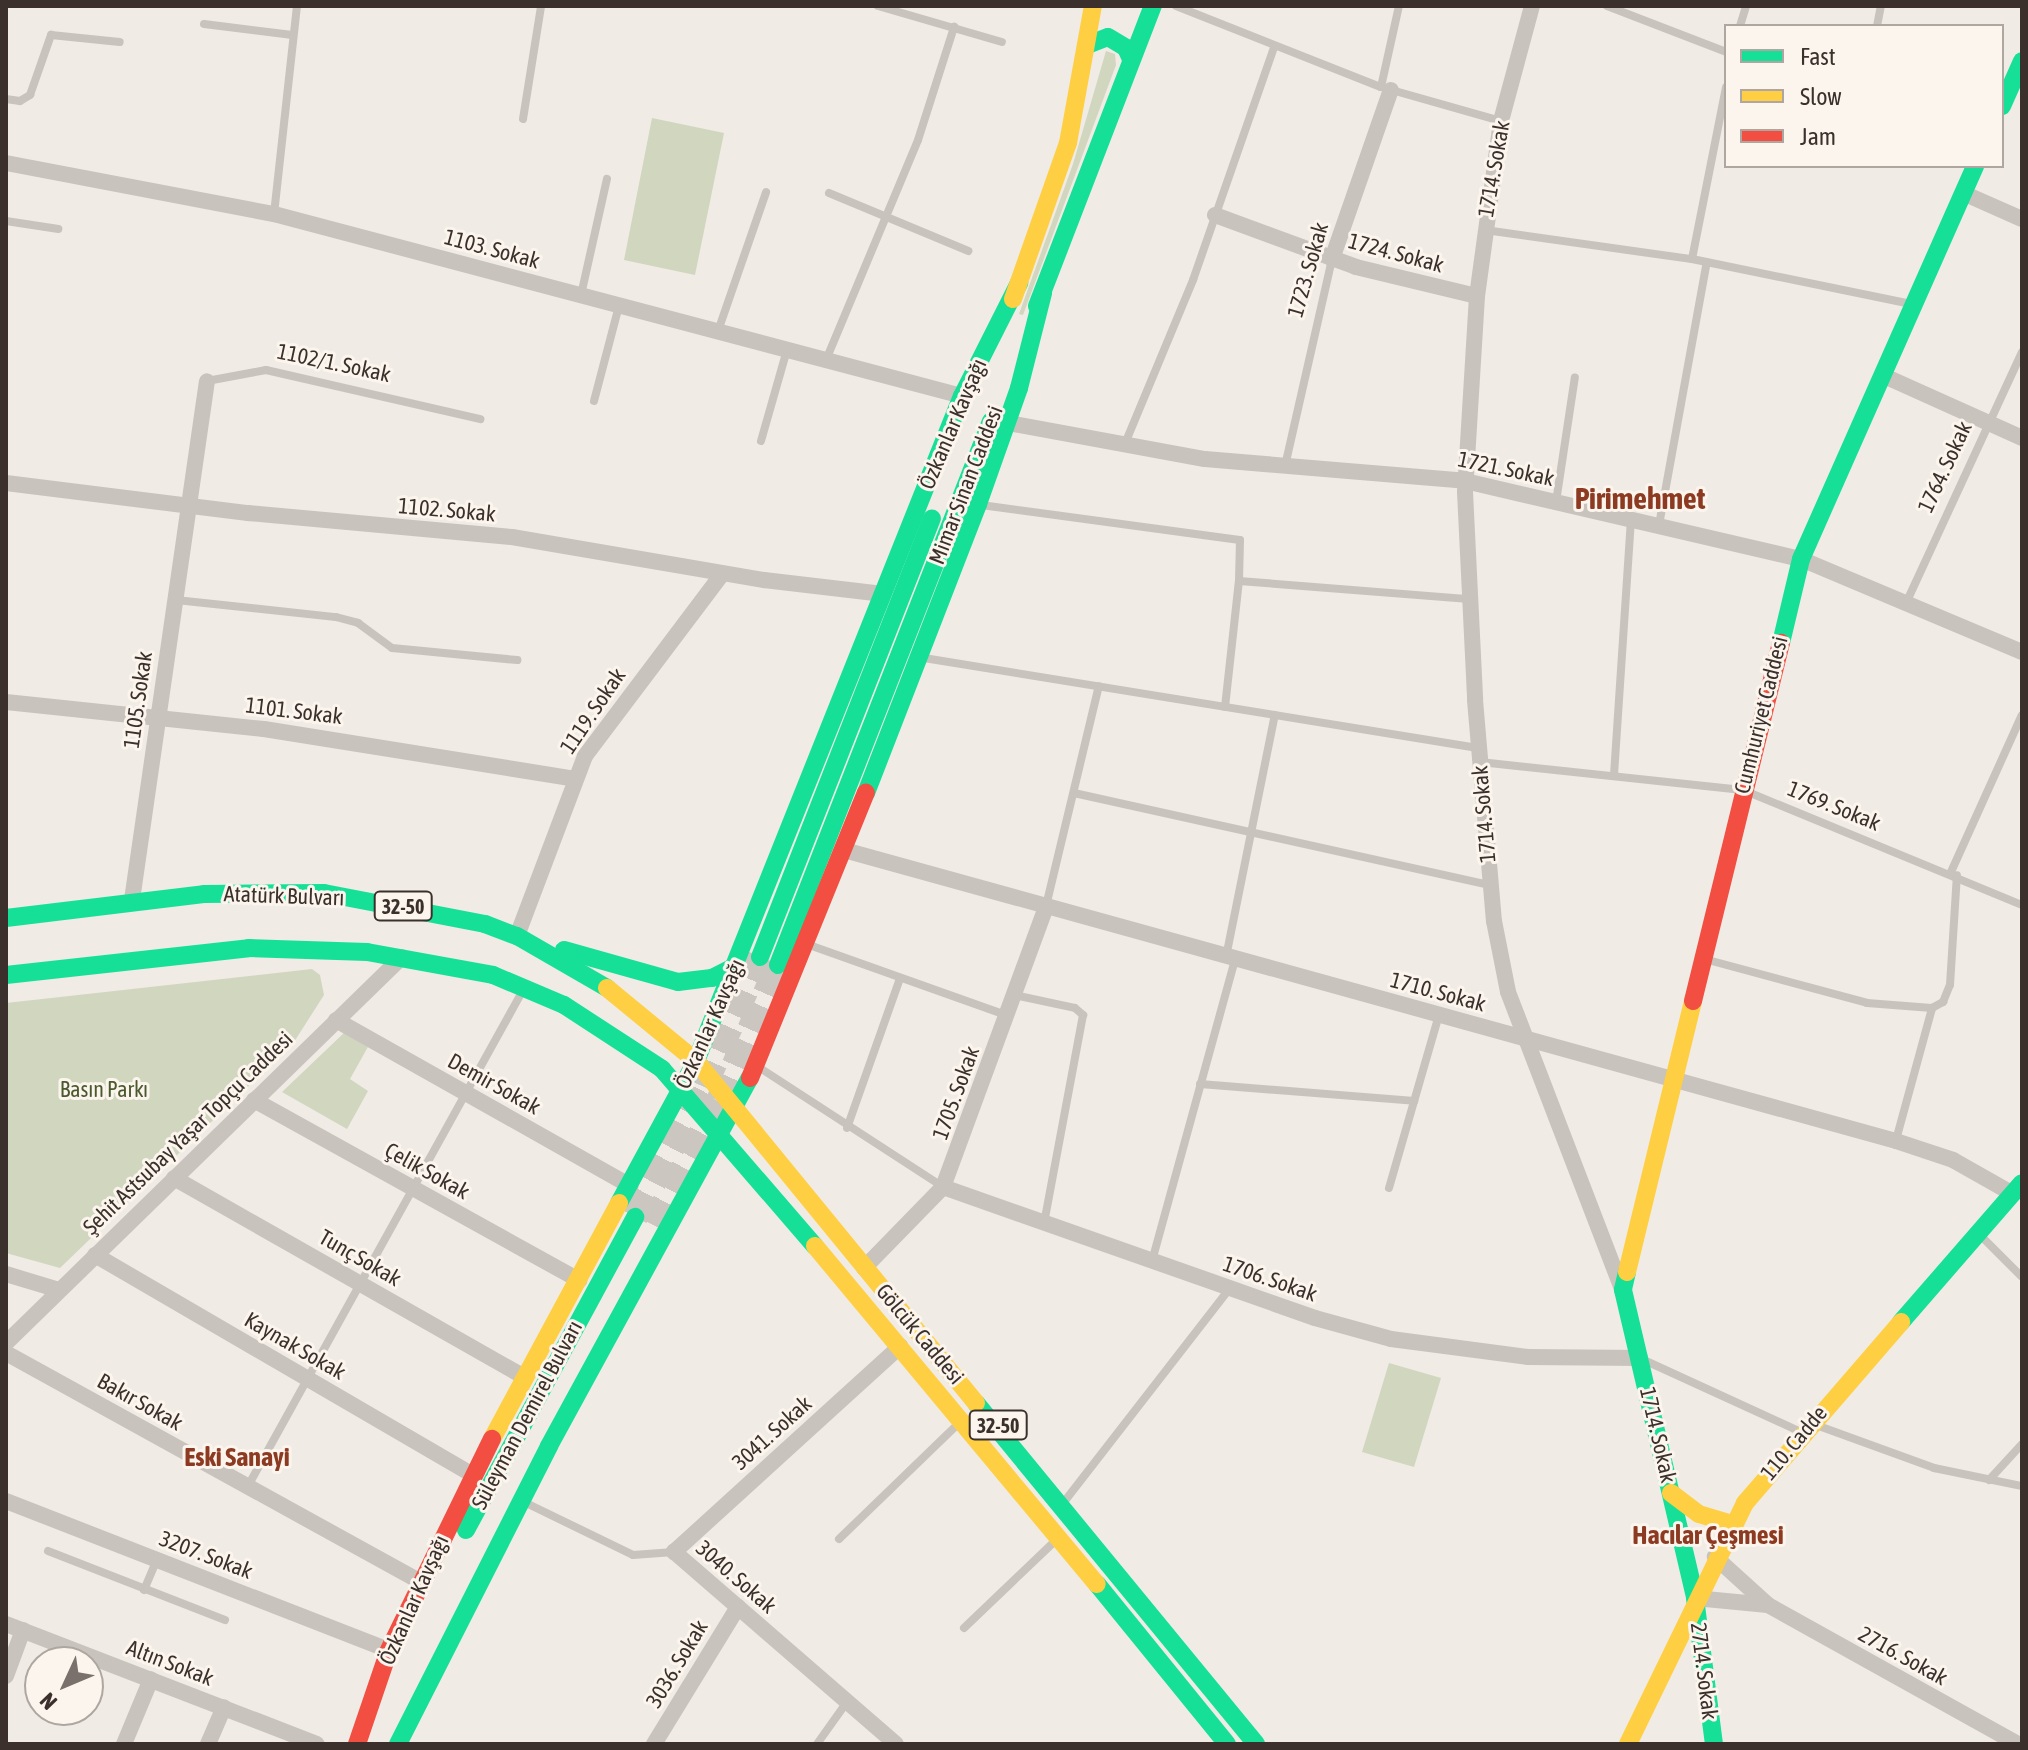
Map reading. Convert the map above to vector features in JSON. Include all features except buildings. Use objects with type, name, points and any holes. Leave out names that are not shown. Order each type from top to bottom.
[{"type":"main road","name":"Mimar Sinan Caddesi","points":[[760,957],[974,413],[1060,170],[1093,6]]},
{"type":"main road","name":"Mimar Sinan Caddesi","points":[[778,965],[1153,6]]},
{"type":"main road","points":[[1087,45],[1108,37],[1126,48],[1131,59]]},
{"type":"main road","points":[[2004,102],[2022,61]]},
{"type":"main road","name":"Cumhuriyet Caddesi","points":[[1623,1290],[1801,559],[1974,168]]},
{"type":"main road","name":"Özkanlar Kavşağı","points":[[358,1744],[389,1650],[420,1582],[473,1475],[696,1061],[962,396],[1019,283]]},
{"type":"main road","name":"Özkanlar Kavşağı","points":[[396,1744],[521,1501],[722,1135],[756,1065],[807,944],[978,504],[1008,423],[1043,293]]},
{"type":"main road","name":"Atatürk Bulvarı","points":[[6,918],[132,900],[267,891],[324,893],[440,912],[517,936],[617,994],[696,1061],[735,1109]]},
{"type":"main road","points":[[517,936],[678,982],[712,978],[736,966]]},
{"type":"main road","name":"32-50","points":[[6,975],[249,948],[402,957],[467,968],[525,987],[624,1040],[682,1090],[722,1135]]},
{"type":"main road","name":"Gölcük Caddesi","points":[[735,1109],[864,1268],[1063,1503],[1256,1744]]},
{"type":"main road","name":"Gölcük Caddesi","points":[[722,1135],[963,1420],[1227,1744]]},
{"type":"main road","name":"110. Cadde","points":[[1628,1744],[1731,1524],[1805,1428],[2017,1189]]},
{"type":"main road","name":"Süleyman Demirel Bulvarı","points":[[358,1744],[497,1469],[644,1221],[454,1600],[396,1744]]},
{"type":"main road","name":"1714. Sokak","points":[[1623,1290],[1695,1598]]},
{"type":"main road","points":[[1671,1493],[1699,1514],[1731,1524]]},
{"type":"main road","name":"2714. Sokak","points":[[1695,1598],[1714,1744]]},
{"type":"street","name":"1714. Sokak","points":[[1532,6],[1501,121],[1477,296],[1465,481],[1479,755],[1500,958],[1525,1038],[1623,1290]]},
{"type":"street","name":"1723. Sokak","points":[[1332,259],[1386,88]]},
{"type":"street","name":"1103. Sokak","points":[[6,163],[274,214],[962,396]]},
{"type":"street","points":[[1963,193],[2022,219]]},
{"type":"street","name":"1724. Sokak","points":[[1215,215],[1332,259],[1477,296]]},
{"type":"street","points":[[1882,375],[2022,438]]},
{"type":"street","name":"1102/1. Sokak","points":[[188,506],[207,381]]},
{"type":"street","name":"1721. Sokak","points":[[1008,423],[1124,446],[1285,466],[1465,481],[1801,559],[1907,601],[2022,652]]},
{"type":"street","name":"1102. Sokak","points":[[6,483],[188,506],[567,544],[722,574],[883,594]]},
{"type":"street","name":"1105. Sokak","points":[[132,900],[188,506]]},
{"type":"street","name":"1119. Sokak","points":[[517,936],[575,779],[600,730],[722,574]]},
{"type":"street","name":"1101. Sokak","points":[[6,702],[368,743],[575,779]]},
{"type":"street","name":"1710. Sokak","points":[[844,850],[1896,1141],[1953,1160],[2017,1189]]},
{"type":"street","name":"1705. Sokak","points":[[864,1268],[943,1187],[1046,907]]},
{"type":"street","name":"Şehit Astsubay Yaşar Topçu Caddesi","points":[[6,1343],[402,957]]},
{"type":"street","name":"Demir Sokak","points":[[336,1020],[631,1186]]},
{"type":"street","name":"Çelik Sokak","points":[[254,1100],[579,1280]]},
{"type":"street","name":"Tunç Sokak","points":[[174,1178],[525,1377]]},
{"type":"street","name":"1706. Sokak","points":[[943,1187],[1230,1288],[1391,1339],[1528,1357],[1640,1358]]},
{"type":"street","name":"Kaynak Sokak","points":[[95,1255],[473,1475]]},
{"type":"street","points":[[6,1274],[59,1290]]},
{"type":"street","name":"3041. Sokak","points":[[674,1552],[900,1346]]},
{"type":"street","name":"Bakır Sokak","points":[[6,1353],[420,1582]]},
{"type":"street","name":"3207. Sokak","points":[[6,1501],[389,1650]]},
{"type":"street","name":"3040. Sokak","points":[[674,1552],[896,1744]]},
{"type":"street","name":"2716. Sokak","points":[[1715,1557],[1768,1605],[1989,1738],[2017,1739]]},
{"type":"street","name":"2716. Sokak","points":[[1695,1598],[1768,1605]]},
{"type":"street","name":"3036. Sokak","points":[[654,1744],[738,1607]]},
{"type":"street","name":"Altın Sokak","points":[[6,1624],[317,1744]]},
{"type":"street","points":[[6,1676],[23,1630]]},
{"type":"street","points":[[124,1744],[151,1679]]},
{"type":"street","points":[[208,1744],[224,1707]]},
{"type":"lane","points":[[274,214],[297,6]]},
{"type":"lane","points":[[523,119],[541,6]]},
{"type":"lane","points":[[878,6],[1002,42]]},
{"type":"lane","points":[[1176,6],[1274,47],[1386,88],[1501,121]]},
{"type":"lane","points":[[1386,88],[1399,6]]},
{"type":"lane","points":[[1607,6],[1724,51]]},
{"type":"lane","points":[[204,24],[292,35]]},
{"type":"lane","points":[[826,360],[928,114],[954,27]]},
{"type":"lane","points":[[6,99],[20,101],[30,95],[51,35],[120,42]]},
{"type":"lane","points":[[1124,446],[1215,215],[1274,47]]},
{"type":"lane","points":[[1692,259],[1721,136],[1724,107]]},
{"type":"lane","points":[[581,295],[607,179]]},
{"type":"lane","points":[[718,332],[766,192]]},
{"type":"lane","points":[[829,193],[968,251]]},
{"type":"lane","points":[[6,221],[58,229]]},
{"type":"lane","points":[[1484,230],[1692,259],[1913,304]]},
{"type":"lane","name":"1723. Sokak","points":[[1285,466],[1332,259]]},
{"type":"lane","points":[[1659,526],[1707,262]]},
{"type":"lane","points":[[594,401],[619,306]]},
{"type":"lane","points":[[761,441],[787,350]]},
{"type":"lane","name":"1764. Sokak","points":[[1907,601],[2022,352]]},
{"type":"lane","name":"1102/1. Sokak","points":[[207,381],[266,370],[480,419]]},
{"type":"lane","points":[[1556,502],[1575,377]]},
{"type":"lane","points":[[978,504],[1240,540],[1239,581],[1225,707]]},
{"type":"lane","points":[[1614,775],[1631,519]]},
{"type":"lane","points":[[1239,581],[1470,599]]},
{"type":"lane","points":[[175,600],[336,617],[358,623],[392,648],[517,660]]},
{"type":"lane","name":"1769. Sokak","points":[[919,657],[1275,715],[1479,755],[1743,790],[1954,874],[2022,905]]},
{"type":"lane","points":[[1046,907],[1099,686]]},
{"type":"lane","points":[[1152,1261],[1230,958],[1275,715]]},
{"type":"lane","points":[[1704,958],[1867,1003],[1932,1008],[1943,1002],[1950,985],[1954,874],[2022,715]]},
{"type":"lane","points":[[1074,793],[1491,885]]},
{"type":"lane","points":[[807,944],[1007,1016]]},
{"type":"lane","points":[[847,1128],[900,978]]},
{"type":"lane","points":[[248,1486],[525,987]]},
{"type":"lane","points":[[1014,995],[1075,1008],[1083,1015],[1044,1224]]},
{"type":"lane","points":[[1896,1141],[1932,1008]]},
{"type":"lane","points":[[1389,1188],[1439,1015]]},
{"type":"lane","name":"1706. Sokak","points":[[756,1065],[847,1128],[943,1187]]},
{"type":"lane","points":[[1200,1084],[1414,1101]]},
{"type":"lane","points":[[1978,1233],[2022,1277]]},
{"type":"lane","points":[[1063,1503],[1230,1288]]},
{"type":"lane","name":"1706. Sokak","points":[[1640,1358],[1805,1428],[1989,1480],[2022,1486]]},
{"type":"lane","points":[[839,1539],[963,1420]]},
{"type":"lane","points":[[1989,1480],[2022,1444]]},
{"type":"lane","name":"3040. Sokak","points":[[521,1501],[633,1555],[674,1552]]},
{"type":"lane","points":[[964,1628],[1060,1537]]},
{"type":"lane","points":[[48,1551],[225,1620]]},
{"type":"lane","points":[[144,1590],[157,1559]]},
{"type":"lane","points":[[817,1744],[847,1702]]},
{"type":"green space","points":[[1106,51],[1115,54],[1116,65],[1023,315],[1019,314],[1073,164]]},
{"type":"green space","points":[[652,118],[724,133],[695,275],[624,260]]},
{"type":"green space","name":"Basın Parkı","points":[[312,969],[320,975],[324,995],[294,1042],[60,1268],[6,1253],[6,1003]]},
{"type":"green space","points":[[346,1031],[369,1045],[350,1079],[368,1091],[347,1129],[282,1092]]},
{"type":"green space","points":[[1389,1363],[1441,1378],[1414,1467],[1362,1452]]},
{"type":"tunnel","points":[[635,1217],[704,1087],[760,957]]},
{"type":"tunnel","points":[[653,1225],[719,1101],[778,965]]},
{"type":"traffic: fast","points":[[1037,306],[1153,6]]},
{"type":"traffic: fast","points":[[1087,45],[1108,37],[1126,48],[1131,59]]},
{"type":"traffic: fast","points":[[2004,102],[2022,61]]},
{"type":"traffic: fast","points":[[1781,643],[1801,559],[1974,168]]},
{"type":"traffic: fast","points":[[619,1203],[696,1061],[962,396],[1019,283]]},
{"type":"traffic: fast","points":[[866,793],[978,504],[1019,388],[1043,293]]},
{"type":"traffic: fast","points":[[778,965],[991,421]]},
{"type":"traffic: fast","points":[[760,957],[932,519]]},
{"type":"traffic: fast","points":[[6,918],[204,894],[324,893],[485,924],[517,936],[607,988]]},
{"type":"traffic: fast","points":[[6,975],[249,948],[367,952],[493,975],[564,1005],[662,1069],[815,1246]]},
{"type":"traffic: fast","points":[[564,950],[678,982],[712,978],[736,966]]},
{"type":"traffic: fast","points":[[398,1744],[549,1446],[750,1078]]},
{"type":"traffic: fast","points":[[1901,1322],[2022,1183]]},
{"type":"traffic: fast","points":[[466,1530],[635,1217]]},
{"type":"traffic: fast","points":[[1627,1272],[1623,1290],[1695,1598],[1714,1744]]},
{"type":"traffic: fast","points":[[976,1403],[1256,1744]]},
{"type":"traffic: fast","points":[[1097,1584],[1227,1744]]},
{"type":"traffic: slow","points":[[1013,299],[1068,143],[1093,6]]},
{"type":"traffic: slow","points":[[607,988],[696,1061],[976,1403]]},
{"type":"traffic: slow","points":[[1627,1272],[1693,1001]]},
{"type":"traffic: slow","points":[[492,1439],[619,1203]]},
{"type":"traffic: slow","points":[[815,1246],[1097,1584]]},
{"type":"traffic: slow","points":[[1628,1744],[1745,1503],[1901,1322]]},
{"type":"traffic: slow","points":[[1671,1493],[1699,1514],[1731,1524]]},
{"type":"traffic: jam","points":[[1693,1001],[1781,643]]},
{"type":"traffic: jam","points":[[750,1078],[866,793]]},
{"type":"traffic: jam","points":[[357,1744],[389,1650],[492,1439]]},
{"type":"district","name":"Pirimehmet","points":[[1640,498]]},
{"type":"district","name":"Eski Sanayi","points":[[237,1458]]},
{"type":"district","name":"Hacılar Çeşmesi","points":[[1708,1536]]}]
